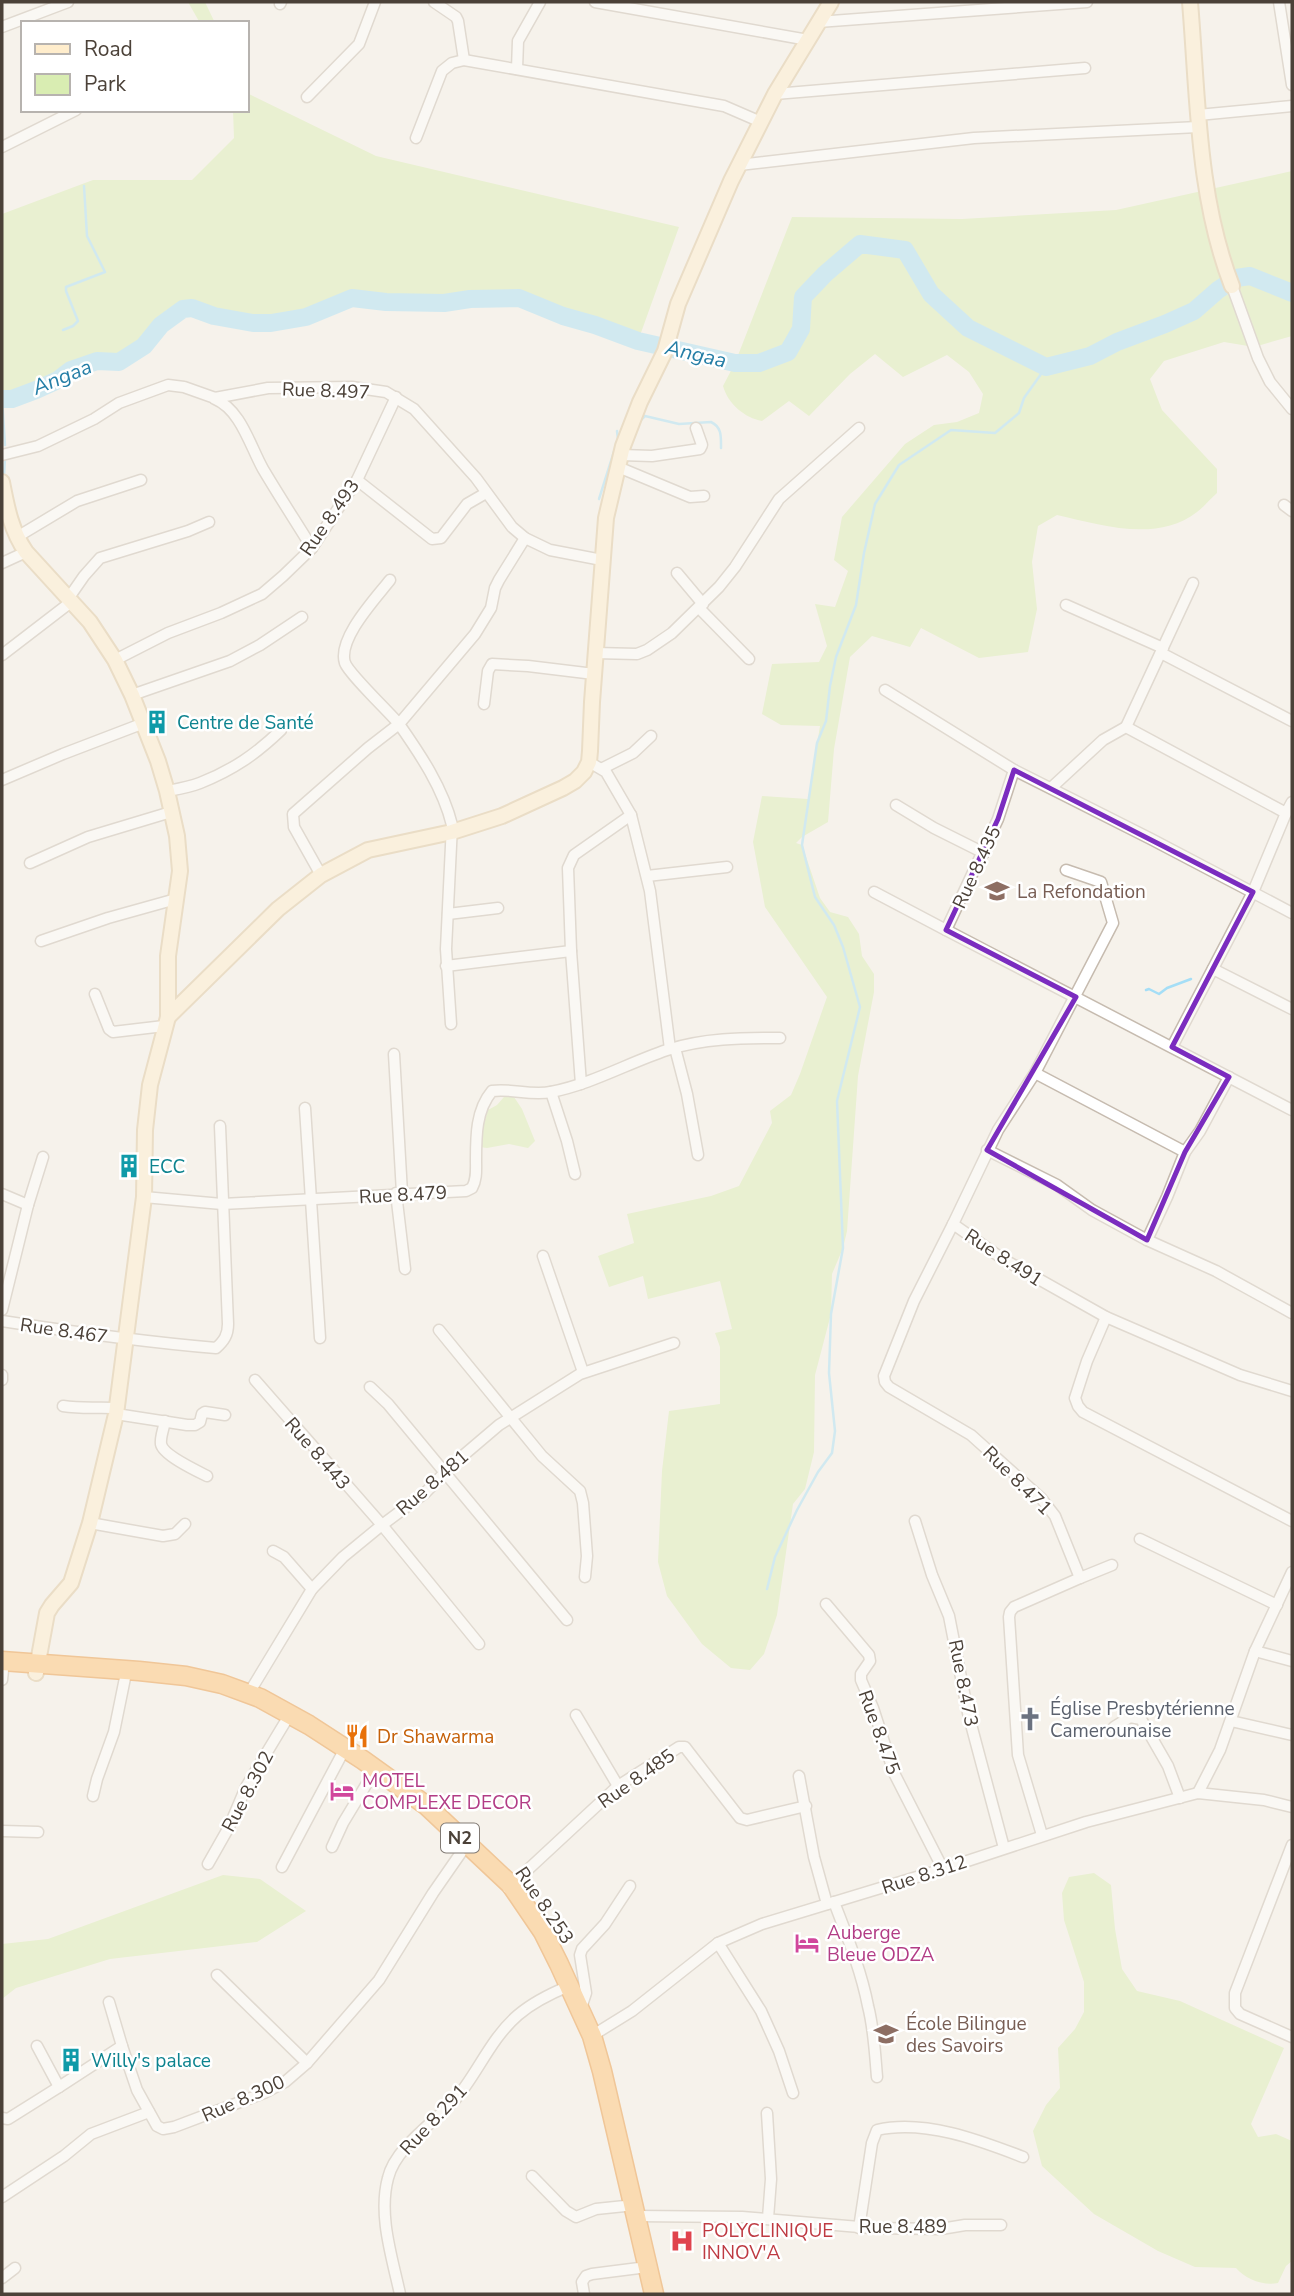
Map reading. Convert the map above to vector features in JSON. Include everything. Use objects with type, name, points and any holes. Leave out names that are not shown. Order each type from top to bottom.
[{"type":"highway","name":"Rue 8.253","points":[[2,1670],[37,1668],[186,1676],[249,1693],[309,1725],[427,1806],[508,1888],[581,2009],[617,2161],[654,2294]]},
{"type":"highway","name":"Rue 8.253","points":[[37,1668],[171,1683],[213,1691],[254,1704],[287,1719],[342,1754],[416,1806],[466,1847]]},
{"type":"highway","name":"Rue 8.253","points":[[566,1987],[589,2037]]},
{"type":"highway","name":"Rue 8.253","points":[[645,2267],[648,2294]]},
{"type":"street","points":[[2,27],[68,2]]},
{"type":"street","points":[[307,97],[359,44],[374,2]]},
{"type":"street","points":[[433,2],[458,22],[464,60]]},
{"type":"street","points":[[517,69],[518,41],[540,2]]},
{"type":"street","points":[[595,2],[808,40]]},
{"type":"street","points":[[698,1155],[687,1094],[672,1048],[647,876],[631,815],[620,794],[596,765],[594,674],[606,518],[619,461],[640,402],[664,351],[678,304],[739,165],[775,94],[831,2]]},
{"type":"street","points":[[818,22],[1087,2]]},
{"type":"street","points":[[1190,2],[1198,121],[1209,204],[1226,270],[1258,358],[1270,382],[1292,409]]},
{"type":"street","points":[[1279,2],[1292,85]]},
{"type":"street","points":[[416,138],[442,71],[452,63],[464,60],[724,106],[761,122]]},
{"type":"street","points":[[775,94],[1084,68]]},
{"type":"street","points":[[739,165],[974,138],[1198,121],[1292,106]]},
{"type":"street","points":[[2,147],[72,112]]},
{"type":"street","name":"Rue 8.497","points":[[2,455],[38,446],[94,419],[119,403],[168,384],[215,398],[268,388],[352,387],[386,393],[414,409],[476,478],[512,527],[525,538],[550,550],[602,560]]},
{"type":"street","points":[[1280,394],[1292,389]]},
{"type":"street","name":"Rue 8.493","points":[[115,660],[168,633],[262,594],[312,548],[357,481],[396,397]]},
{"type":"street","points":[[215,398],[223,402],[241,425],[262,468],[312,548]]},
{"type":"street","points":[[619,461],[700,449],[702,445],[696,428]]},
{"type":"street","points":[[596,653],[637,654],[671,633],[701,606],[735,567],[779,499],[859,428]]},
{"type":"street","points":[[619,461],[690,497],[704,496]]},
{"type":"street","points":[[17,537],[76,501],[141,480]]},
{"type":"street","points":[[357,481],[432,539],[437,540],[467,503],[486,493]]},
{"type":"street","points":[[2,482],[7,512],[26,552],[90,622],[115,660],[132,695],[167,791],[179,854],[168,956],[166,1022],[150,1085],[145,1130],[145,1198],[116,1411],[90,1523],[71,1583],[47,1614],[37,1668]]},
{"type":"street","points":[[2,655],[70,600],[84,576],[100,558],[209,522]]},
{"type":"street","points":[[321,875],[294,827],[293,814],[399,724],[475,634],[491,608],[499,580],[525,538]]},
{"type":"street","points":[[2,563],[26,552]]},
{"type":"street","points":[[677,573],[701,606],[750,659]]},
{"type":"street","points":[[390,580],[350,634],[343,650],[346,667],[399,724],[421,757],[449,813],[452,832],[446,966],[451,1024]]},
{"type":"street","points":[[1051,788],[1103,740],[1126,727],[1193,583]]},
{"type":"street","points":[[1066,605],[1162,651],[1292,721]]},
{"type":"street","points":[[132,695],[230,662],[302,617]]},
{"type":"street","points":[[484,704],[488,671],[492,664],[594,674]]},
{"type":"street","points":[[885,690],[1014,770],[1292,913]]},
{"type":"street","points":[[2,780],[144,723]]},
{"type":"street","points":[[1126,727],[1286,813]]},
{"type":"street","points":[[167,791],[201,783],[241,763],[256,754],[281,730]]},
{"type":"street","points":[[95,994],[108,1029],[113,1032],[166,1022],[278,909],[321,875],[368,850],[452,832],[502,816],[563,788],[596,765],[633,753],[652,736]]},
{"type":"street","name":"Rue 8.435","points":[[1014,770],[984,853],[946,930],[1292,1110]]},
{"type":"street","points":[[1172,1047],[1253,892],[1292,802]]},
{"type":"street","points":[[896,805],[984,853]]},
{"type":"street","points":[[30,863],[88,837],[172,812]]},
{"type":"street","points":[[581,1084],[568,868],[574,855],[631,815]]},
{"type":"street","points":[[647,876],[727,867]]},
{"type":"street","name":"Rue 8.491","points":[[1066,870],[1101,881],[1114,923],[1035,1073],[987,1150],[953,1224],[1003,1259],[1106,1317],[1240,1375],[1292,1391]]},
{"type":"street","points":[[874,892],[946,930]]},
{"type":"street","points":[[41,941],[176,899]]},
{"type":"street","points":[[448,914],[498,908]]},
{"type":"street","points":[[446,966],[571,951]]},
{"type":"street","points":[[1213,969],[1292,1009]]},
{"type":"street","name":"Rue 8.479","points":[[145,1198],[222,1204],[466,1191],[472,1188],[475,1182],[480,1111],[489,1094],[497,1090],[551,1092],[581,1084],[672,1048],[722,1038],[780,1038]]},
{"type":"street","points":[[394,1054],[399,1193],[405,1269]]},
{"type":"street","points":[[1035,1073],[1185,1152]]},
{"type":"street","points":[[1147,1240],[1185,1152],[1229,1077]]},
{"type":"street","points":[[551,1092],[575,1174]]},
{"type":"street","points":[[305,1108],[320,1338]]},
{"type":"street","points":[[220,1126],[222,1204]]},
{"type":"street","points":[[987,1150],[1058,1185],[1092,1210],[1147,1240],[1216,1272],[1292,1313]]},
{"type":"street","points":[[2,1310],[43,1157]]},
{"type":"street","points":[[2,1194],[28,1205]]},
{"type":"street","name":"Rue 8.467","points":[[2,1321],[125,1339],[216,1348],[228,1334],[222,1204]]},
{"type":"street","name":"Rue 8.471","points":[[953,1224],[914,1301],[884,1376],[885,1382],[889,1387],[971,1435],[1041,1497],[1055,1516],[1080,1578]]},
{"type":"street","points":[[543,1255],[583,1372]]},
{"type":"street","points":[[1106,1317],[1075,1398],[1083,1412],[1292,1521]]},
{"type":"street","points":[[439,1330],[542,1456],[580,1491],[587,1556],[585,1577]]},
{"type":"street","name":"Rue 8.481","points":[[249,1693],[312,1589],[343,1558],[425,1493],[444,1472],[509,1417],[583,1372],[674,1343]]},
{"type":"street","name":"Rue 8.443","points":[[255,1380],[382,1525],[479,1644]]},
{"type":"street","points":[[370,1387],[388,1404],[567,1620]]},
{"type":"street","points":[[63,1406],[80,1409],[91,1406],[165,1421],[195,1424],[200,1422],[205,1412],[225,1415]]},
{"type":"street","points":[[165,1421],[161,1442],[164,1450],[207,1476]]},
{"type":"street","name":"Rue 8.473","points":[[915,1521],[932,1575],[949,1616],[968,1713],[1004,1848]]},
{"type":"street","points":[[90,1523],[163,1536],[175,1534],[184,1524]]},
{"type":"street","points":[[1140,1539],[1277,1605]]},
{"type":"street","points":[[273,1551],[284,1557],[312,1589]]},
{"type":"street","points":[[1042,1835],[1018,1755],[1010,1612],[1014,1607],[1112,1565]]},
{"type":"street","points":[[1198,1793],[1220,1750],[1255,1651],[1292,1572]]},
{"type":"street","name":"Rue 8.475","points":[[826,1604],[869,1655],[870,1661],[860,1680],[873,1708],[898,1781],[943,1869]]},
{"type":"street","points":[[1255,1651],[1292,1661]]},
{"type":"street","points":[[93,1796],[114,1732],[125,1678]]},
{"type":"street","points":[[576,1715],[618,1786]]},
{"type":"street","points":[[1114,1727],[1130,1717],[1142,1719],[1168,1766],[1180,1798]]},
{"type":"street","name":"Rue 8.302","points":[[208,1864],[229,1827],[246,1787],[287,1719]]},
{"type":"street","points":[[1230,1721],[1292,1735]]},
{"type":"street","name":"Rue 8.485","points":[[508,1888],[618,1786],[679,1747],[685,1747],[740,1818],[747,1819],[806,1806]]},
{"type":"street","points":[[282,1867],[342,1754]]},
{"type":"street","points":[[332,1847],[372,1776]]},
{"type":"street","points":[[799,1776],[817,1870],[865,1992],[877,2077]]},
{"type":"street","name":"Rue 8.312","points":[[589,2037],[632,2011],[718,1943],[762,1924],[943,1869],[1042,1835],[1198,1793],[1264,1800],[1292,1807]]},
{"type":"street","points":[[2,1831],[38,1832]]},
{"type":"street","points":[[1292,1845],[1235,1993],[1234,2002],[1240,2014],[1292,2037]]},
{"type":"street","name":"Rue 8.300","points":[[149,2112],[157,2126],[163,2129],[174,2127],[264,2093],[285,2082],[307,2063],[379,1980],[433,1893],[466,1847]]},
{"type":"street","points":[[581,2009],[586,1993],[580,1955],[582,1949],[605,1924],[630,1886]]},
{"type":"street","points":[[718,1943],[761,2011],[779,2051],[793,2093]]},
{"type":"street","points":[[217,1975],[307,2063]]},
{"type":"street","name":"Rue 8.291","points":[[400,2294],[385,2208],[388,2177],[393,2164],[400,2153],[435,2121],[462,2091],[511,2022],[531,2006],[566,1987]]},
{"type":"street","points":[[2,2197],[64,2156],[91,2134],[149,2112],[137,2091],[109,2002]]},
{"type":"street","points":[[37,2046],[59,2087]]},
{"type":"street","points":[[2,2118],[8,2119],[122,2046]]},
{"type":"street","points":[[767,2113],[771,2171],[768,2218]]},
{"type":"street","points":[[859,2228],[872,2143],[877,2130],[930,2129],[950,2132],[1023,2157]]},
{"type":"street","name":"Rue 8.489","points":[[532,2176],[557,2203],[576,2217],[596,2209],[768,2218],[859,2228],[941,2229],[965,2225],[1001,2225]]},
{"type":"street","points":[[584,2294],[582,2282],[586,2276],[601,2271],[645,2267]]},
{"type":"street","points":[[2,2278],[16,2268]]},
{"type":"highlighted area","points":[[1014,770],[1253,892],[1172,1047],[1229,1077],[1185,1152],[1147,1240],[987,1150],[1076,997],[946,930],[998,819]]},
{"type":"green space","points":[[188,2],[205,2],[214,21],[199,21]]},
{"type":"green space","points":[[248,92],[376,156],[679,227],[638,341],[519,298],[470,299],[444,303],[386,302],[352,298],[306,317],[271,323],[253,323],[214,316],[192,308],[183,309],[172,316],[144,346],[119,362],[96,361],[71,370],[58,380],[36,390],[12,399],[2,399],[2,214],[93,180],[192,180],[234,138],[233,112],[248,112]]},
{"type":"green space","points":[[1292,171],[1292,336],[1254,347],[1224,342],[1164,361],[1150,379],[1162,410],[1217,469],[1217,493],[1197,512],[1164,527],[1110,527],[1057,515],[1038,526],[1032,562],[1037,609],[1028,652],[979,658],[921,628],[910,647],[872,636],[850,657],[834,749],[828,822],[796,843],[802,845],[820,898],[830,912],[848,917],[859,934],[862,956],[874,974],[874,992],[858,1076],[847,1231],[832,1274],[831,1314],[815,1375],[814,1452],[805,1489],[793,1504],[777,1615],[764,1654],[750,1670],[731,1668],[702,1644],[667,1596],[658,1562],[662,1471],[669,1411],[720,1404],[720,1347],[715,1333],[732,1329],[720,1281],[648,1299],[643,1276],[609,1287],[598,1256],[634,1243],[627,1214],[711,1196],[739,1186],[772,1123],[770,1111],[791,1095],[827,997],[765,907],[753,842],[762,796],[808,799],[820,726],[781,725],[762,714],[772,664],[819,662],[827,646],[815,604],[835,607],[848,571],[834,560],[842,517],[905,444],[934,425],[957,422],[979,413],[983,394],[969,372],[947,355],[903,377],[875,354],[850,374],[809,416],[789,401],[762,421],[756,419],[733,404],[723,386],[735,363],[792,217],[962,219],[1116,210]]},
{"type":"green space","points":[[504,1097],[514,1097],[522,1109],[535,1141],[528,1148],[509,1144],[480,1147],[481,1132],[488,1110]]},
{"type":"green space","points":[[1094,1873],[1111,1885],[1122,1969],[1137,1991],[1180,2001],[1284,2048],[1251,2124],[1258,2137],[1276,2134],[1292,2141],[1292,2261],[1286,2266],[1278,2283],[1255,2281],[1236,2268],[1195,2267],[1158,2251],[1094,2214],[1042,2166],[1033,2131],[1046,2105],[1060,2088],[1058,2048],[1075,2029],[1084,2012],[1084,1982],[1064,1920],[1062,1893],[1069,1877]]},
{"type":"green space","points":[[223,1875],[260,1879],[306,1911],[257,1942],[110,1959],[16,1988],[2,1999],[2,1944],[48,1939]]},
{"type":"waterway","points":[[63,330],[78,321],[66,287],[105,272],[87,236],[84,186]]},
{"type":"waterway","name":"Angaa","points":[[2,399],[12,399],[36,390],[58,380],[71,370],[97,361],[119,362],[144,346],[161,325],[183,309],[192,308],[214,316],[253,323],[271,323],[306,317],[352,298],[386,302],[444,303],[470,299],[519,298],[638,341],[735,363],[759,363],[788,352],[801,329],[803,297],[860,244],[905,250],[931,294],[968,328],[1046,367],[1090,356],[1117,342],[1194,311],[1236,278],[1250,276],[1292,293]]},
{"type":"waterway","points":[[767,1589],[775,1557],[797,1510],[832,1453],[835,1431],[829,1373],[831,1314],[843,1248],[837,1101],[860,1007],[843,947],[834,925],[815,897],[802,845],[817,743],[826,721],[836,657],[856,605],[875,504],[899,465],[951,430],[995,433],[1019,413],[1024,398],[1046,367]]},
{"type":"waterway","points":[[2,399],[5,445]]},
{"type":"waterway","points":[[640,421],[645,416],[679,424],[711,422],[719,430],[721,448]]},
{"type":"waterway","points":[[599,499],[618,439],[617,431]]},
{"type":"waterway","points":[[4,477],[5,458]]},
{"type":"waterway","points":[[1146,990],[1159,994],[1191,979]]},
{"type":"place","name":"Centre de Santé","points":[[157,722]]},
{"type":"place","name":"La Refondation","points":[[997,891]]},
{"type":"place","name":"ECC","points":[[129,1166]]},
{"type":"place","name":"Église Presbytérienne Camerounaise","points":[[1030,1719]]},
{"type":"place","name":"Dr Shawarma","points":[[357,1736]]},
{"type":"place","name":"MOTEL COMPLEXE DECOR","points":[[342,1791]]},
{"type":"place","name":"Auberge Bleue ODZA","points":[[807,1943]]},
{"type":"place","name":"École Bilingue des Savoirs","points":[[886,2034]]},
{"type":"place","name":"Willy's palace","points":[[71,2060]]},
{"type":"place","name":"POLYCLINIQUE INNOV'A","points":[[682,2241]]}]
